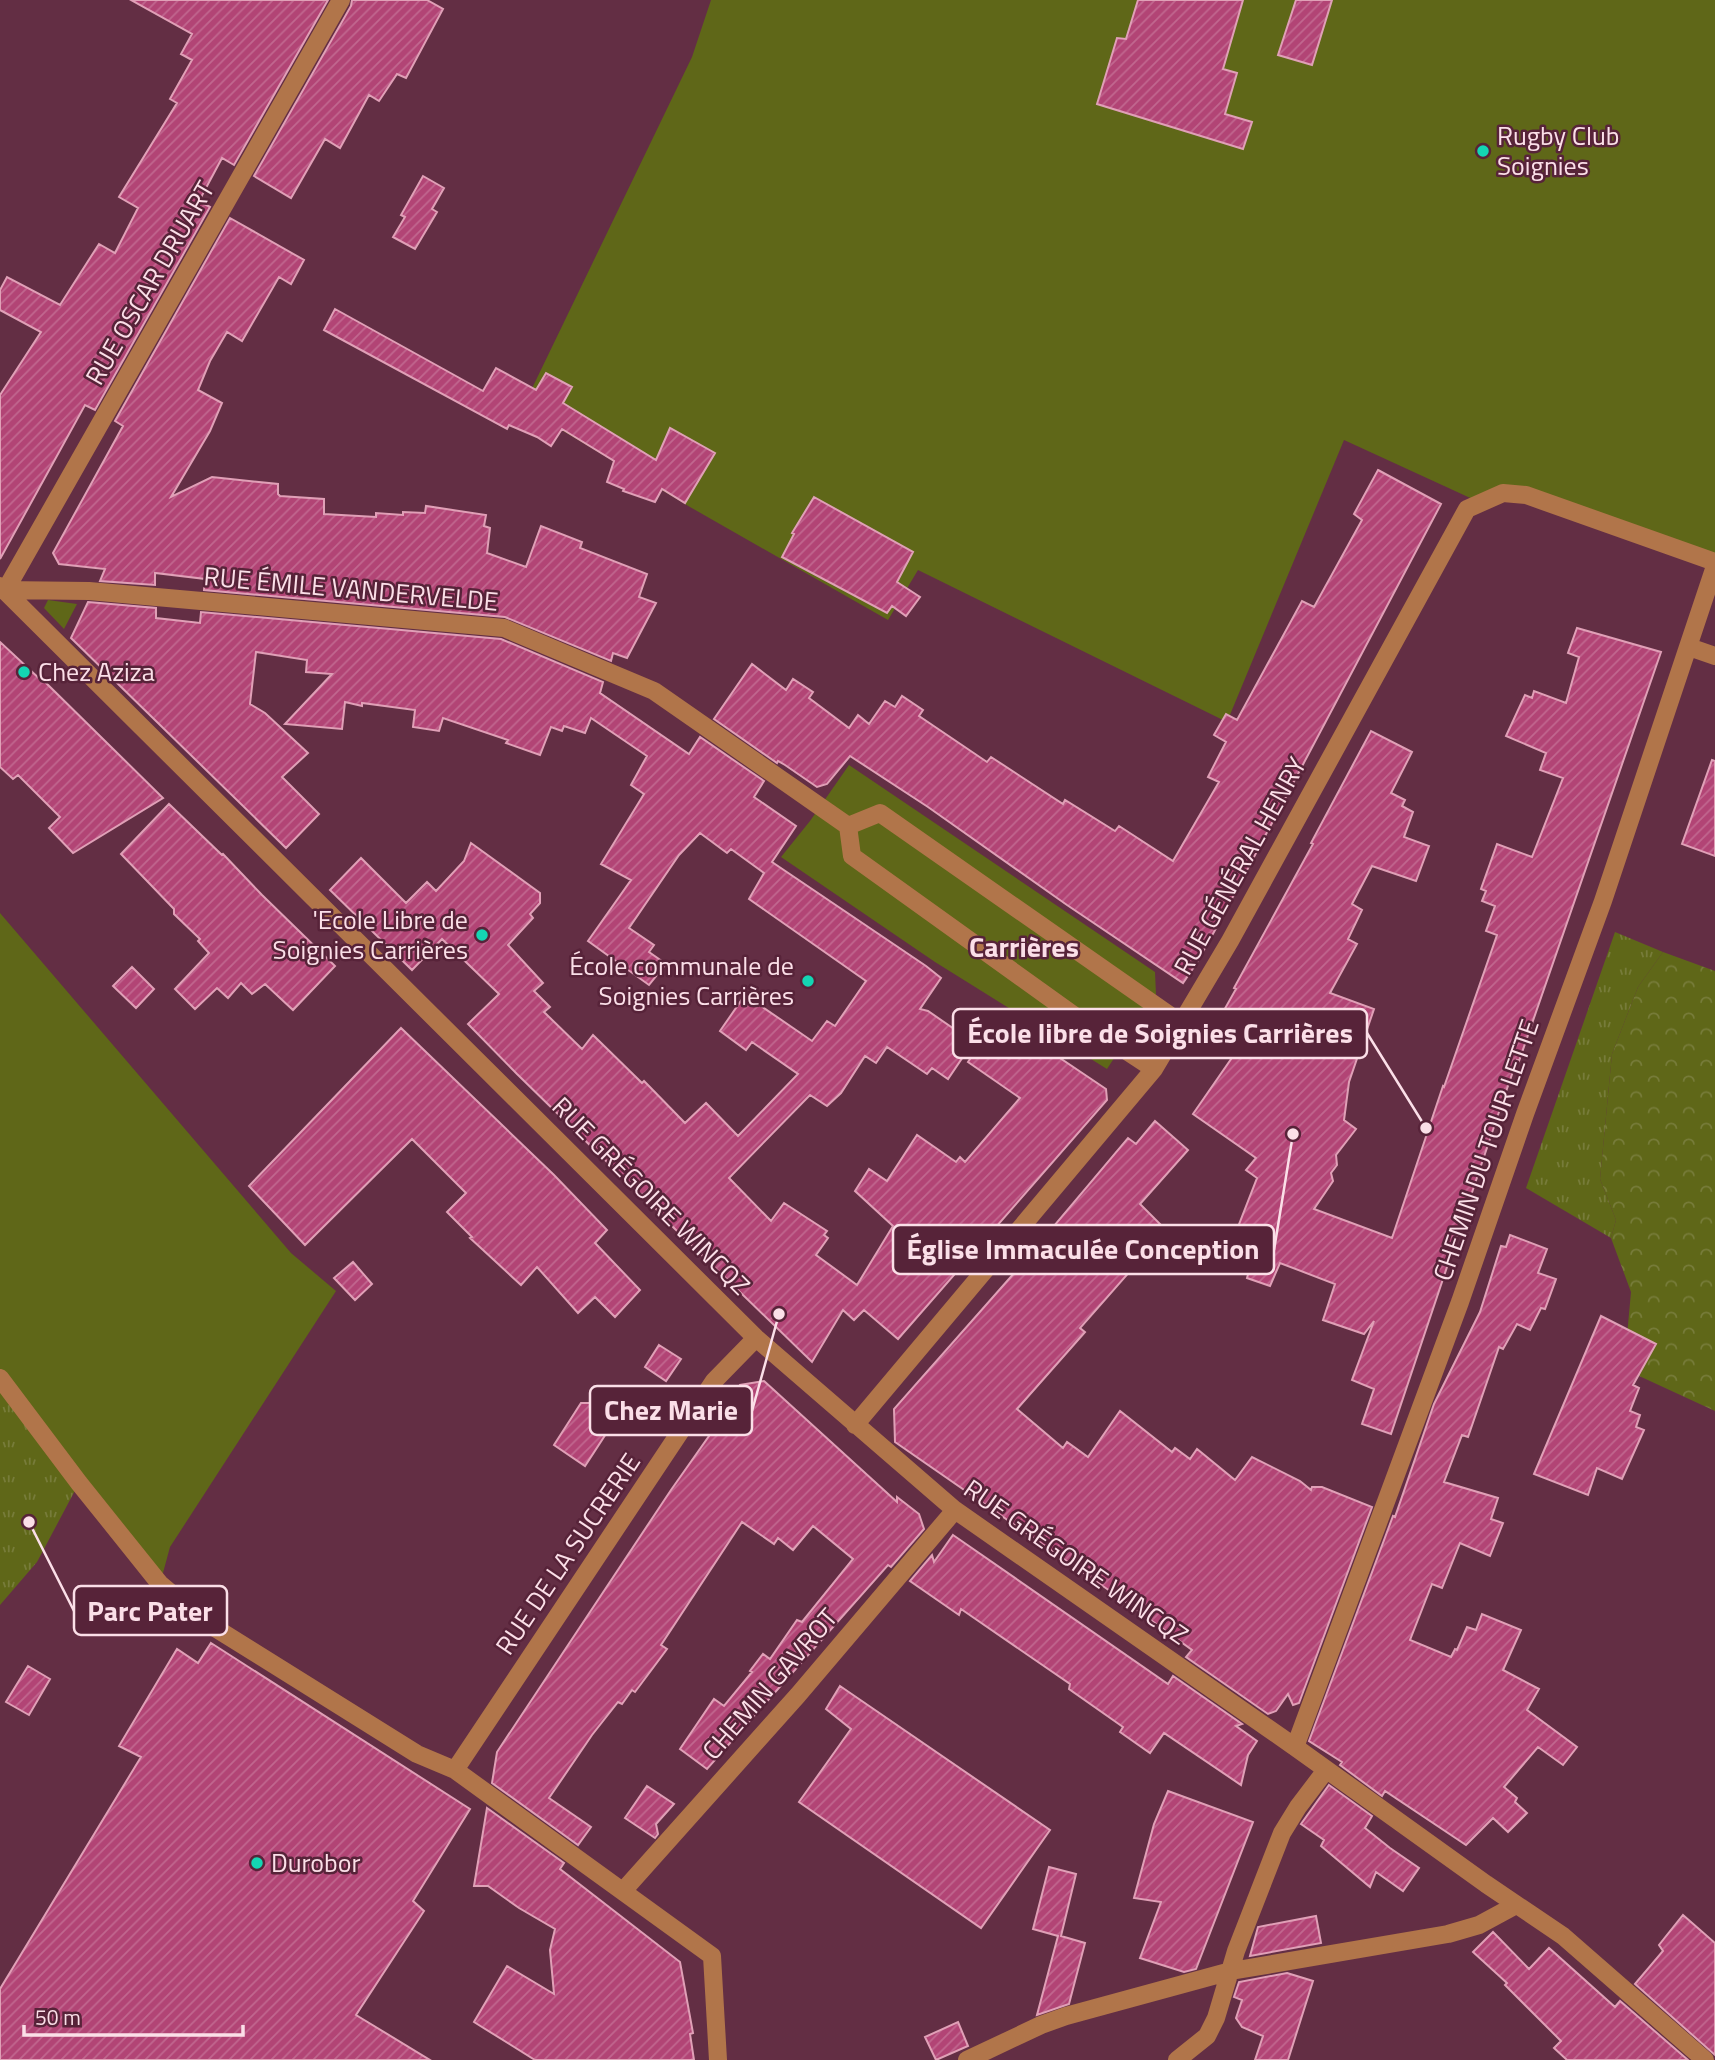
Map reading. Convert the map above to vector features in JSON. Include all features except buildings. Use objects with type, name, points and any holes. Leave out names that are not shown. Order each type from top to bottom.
[{"type":"street","name":"RUE OSCAR DRUART","points":[[2,589],[341,0]]},
{"type":"street","name":"RUE GÉNÉRAL HENRY","points":[[855,1425],[1154,1069],[1230,941],[1467,509],[1503,493],[1525,495],[1715,564]]},
{"type":"street","name":"CHEMIN DU TOUR LETTE","points":[[1294,1747],[1423,1406],[1603,901],[1715,564]]},
{"type":"street","name":"RUE ÉMILE VANDERVELDE","points":[[2,589],[89,591],[504,628],[654,691],[848,825]]},
{"type":"street","name":"RUE GRÉGOIRE WINCQZ","points":[[2,589],[756,1338],[855,1425],[955,1510],[1563,1936],[1705,2060]]},
{"type":"street","points":[[1689,647],[1715,656]]},
{"type":"street","points":[[1154,1069],[1093,1029],[852,856],[848,825],[880,814],[1182,1024]]},
{"type":"street","name":"RUE DE LA SUCRERIE","points":[[455,1770],[714,1381],[756,1338]]},
{"type":"street","points":[[0,1378],[160,1584],[204,1621],[417,1754],[455,1770],[712,1956],[718,2060]]},
{"type":"street","name":"CHEMIN GAVROT","points":[[623,1891],[798,1695],[955,1510]]},
{"type":"street","points":[[1177,2060],[1207,2035],[1216,2018],[1236,1951],[1282,1833],[1326,1770]]},
{"type":"street","points":[[967,2060],[1066,2015],[1231,1971],[1448,1934],[1479,1924],[1516,1905]]},
{"type":"green space","points":[[711,0],[1715,0],[1715,562],[1534,499],[1479,502],[1344,440],[1227,722],[918,570],[888,620],[690,507],[523,407],[692,57]]},
{"type":"green space","points":[[48,600],[77,604],[64,629],[44,608]]},
{"type":"green space","points":[[849,765],[1155,972],[1156,994],[1107,1069],[935,962],[781,857]]},
{"type":"green space","points":[[0,913],[291,1253],[336,1291],[170,1547],[160,1584],[0,1378]]},
{"type":"green space","points":[[1615,932],[1663,952],[1638,987],[1612,1054],[1600,1179],[1616,1220],[1611,1238],[1526,1188]]},
{"type":"green space","points":[[1663,952],[1715,971],[1715,1411],[1624,1369],[1631,1292],[1611,1238],[1616,1220],[1600,1179],[1612,1054],[1638,987]]},
{"type":"green space","points":[[0,1378],[79,1483],[37,1562],[0,1605]]},
{"type":"place","name":"Rugby Club Soignies","points":[[1483,151]]},
{"type":"place","name":"Chez Aziza","points":[[24,672]]},
{"type":"place","name":"'Ecole Libre de Soignies Carrières","points":[[482,935]]},
{"type":"place","name":"École communale de Soignies Carrières","points":[[808,981]]},
{"type":"place","name":"École libre de Soignies Carrières","points":[[1426,1128]]},
{"type":"place","name":"Église Immaculée Conception","points":[[1293,1134]]},
{"type":"place","name":"Chez Marie","points":[[779,1314]]},
{"type":"place","name":"Parc Pater","points":[[29,1522]]},
{"type":"place","name":"Durobor","points":[[257,1863]]},
{"type":"district","name":"Carrières","points":[[1024,947]]}]
